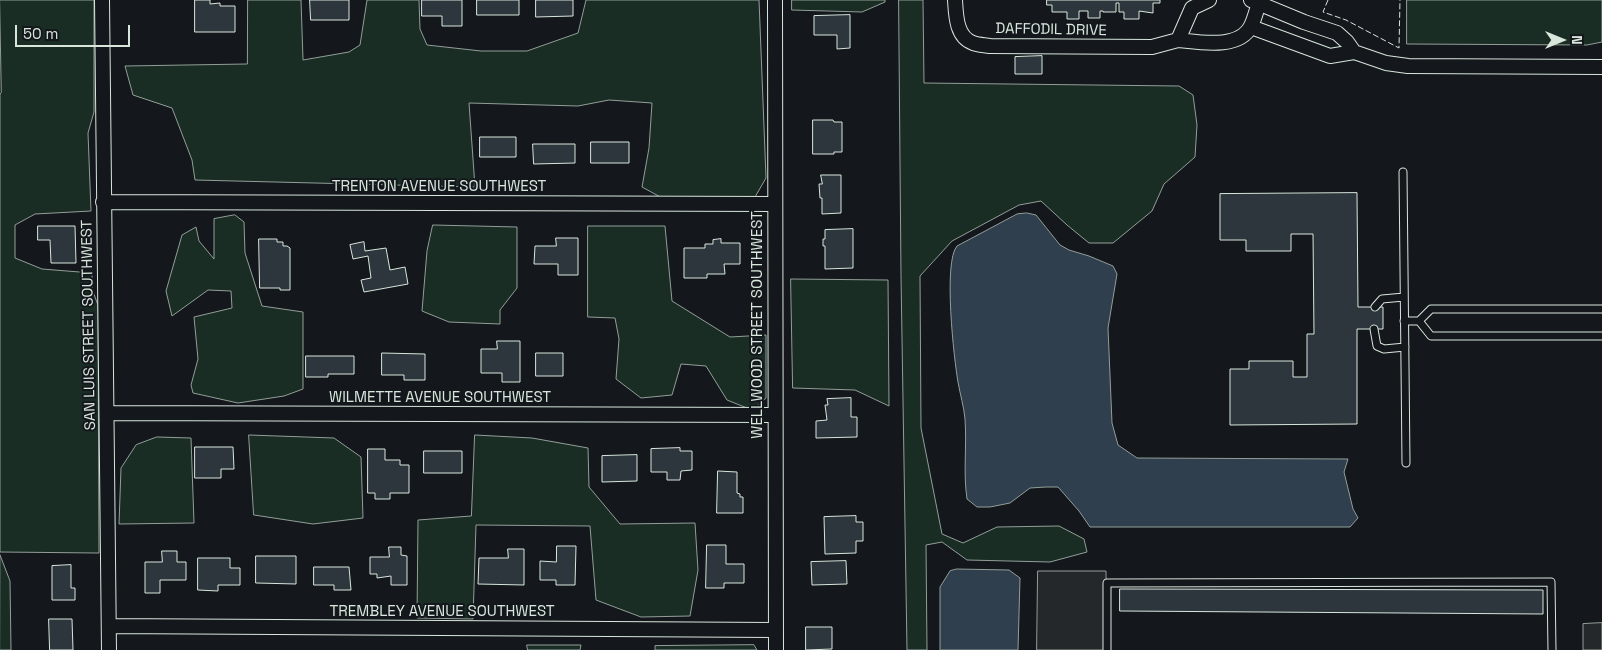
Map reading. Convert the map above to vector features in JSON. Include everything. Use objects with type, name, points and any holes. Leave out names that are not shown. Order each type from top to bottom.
[{"type":"street","name":"SAN LUIS STREET SOUTHWEST","points":[[102,0],[109,650]]},
{"type":"street","name":"WELLWOOD STREET SOUTHWEST","points":[[774,0],[776,650]]},
{"type":"street","name":"DAFFODIL DRIVE","points":[[956,0],[957,24],[963,37],[973,43],[990,46],[1152,48],[1178,40],[1218,44],[1231,41],[1251,28]]},
{"type":"street","points":[[1178,40],[1192,8],[1209,0]]},
{"type":"street","points":[[1354,52],[1337,33],[1304,22],[1257,1],[1251,28],[1330,56],[1354,52],[1386,63],[1408,66],[1602,67]]},
{"type":"street","name":"TRENTON AVENUE SOUTHWEST","points":[[103,202],[774,204]]},
{"type":"street","name":"WILMETTE AVENUE SOUTHWEST","points":[[107,413],[774,415]]},
{"type":"street","name":"TREMBLEY AVENUE SOUTHWEST","points":[[109,626],[775,630]]},
{"type":"lane","points":[[1402,172],[1406,463]]},
{"type":"lane","points":[[1375,307],[1382,299],[1404,297]]},
{"type":"lane","points":[[1404,321],[1419,321],[1432,309],[1602,309]]},
{"type":"lane","points":[[1419,321],[1431,336],[1602,336]]},
{"type":"lane","points":[[1374,329],[1377,346],[1384,349],[1405,347]]},
{"type":"lane","points":[[1107,650],[1107,583],[1551,582],[1552,650]]},
{"type":"green space","points":[[0,0],[94,0],[94,112],[88,133],[91,211],[35,214],[15,225],[15,258],[42,269],[92,273],[92,289],[98,305],[99,553],[0,552]]},
{"type":"green space","points":[[248,0],[301,0],[303,60],[349,52],[360,45],[367,0],[419,0],[420,29],[427,45],[481,51],[527,51],[578,33],[586,0],[759,0],[766,178],[755,197],[664,199],[642,187],[649,148],[652,103],[609,100],[578,106],[469,103],[475,187],[195,180],[192,160],[172,108],[133,95],[125,66],[247,64]]},
{"type":"green space","points":[[792,0],[885,0],[885,2],[862,12],[792,10]]},
{"type":"green space","points":[[899,0],[923,0],[924,83],[1179,86],[1193,95],[1197,125],[1195,157],[1164,184],[1152,211],[1113,243],[1089,243],[1041,201],[1019,205],[952,241],[920,276],[921,428],[942,534],[963,543],[997,527],[1059,526],[1084,539],[1087,552],[1050,562],[967,560],[942,542],[926,545],[927,650],[907,650]]},
{"type":"green space","points":[[1407,0],[1602,0],[1602,42],[1587,45],[1407,44]]},
{"type":"green space","points":[[235,215],[244,222],[245,253],[262,306],[303,312],[303,389],[284,396],[238,403],[193,393],[191,385],[198,359],[194,317],[232,308],[231,291],[208,290],[172,316],[166,291],[182,235],[196,227],[199,241],[214,259],[214,219]]},
{"type":"green space","points":[[433,225],[517,227],[517,288],[500,310],[500,324],[449,322],[422,311],[427,251]]},
{"type":"green space","points":[[588,226],[665,226],[672,301],[730,337],[766,335],[766,398],[752,410],[727,400],[706,366],[681,364],[672,395],[641,398],[616,379],[619,339],[615,318],[588,317]]},
{"type":"green space","points":[[791,279],[888,280],[889,406],[855,390],[793,388]]},
{"type":"green space","points":[[249,435],[334,438],[361,457],[363,518],[313,524],[254,515]]},
{"type":"green space","points":[[475,435],[532,438],[588,448],[589,487],[620,524],[695,523],[698,570],[690,616],[641,617],[596,600],[590,526],[476,525],[473,619],[417,618],[418,520],[471,516]]},
{"type":"green space","points":[[157,437],[191,438],[194,523],[119,524],[121,468],[136,445]]},
{"type":"green space","points":[[0,555],[10,581],[11,650],[0,650]]},
{"type":"green space","points":[[527,645],[581,645],[580,650],[528,650]]},
{"type":"green space","points":[[754,645],[757,650],[655,650],[655,646]]},
{"type":"shaded area","points":[[1038,571],[1106,571],[1107,650],[1037,650]]},
{"type":"shaded area","points":[[1602,623],[1602,650],[1583,650],[1583,624]]},
{"type":"water","points":[[1027,213],[1036,215],[1060,245],[1113,266],[1117,274],[1108,328],[1112,423],[1118,445],[1137,458],[1348,459],[1344,472],[1353,509],[1358,518],[1350,527],[1090,527],[1058,487],[1030,488],[1010,503],[990,507],[977,507],[967,499],[965,419],[956,370],[952,333],[950,290],[953,255],[957,246],[1017,214]]},
{"type":"water","points":[[957,569],[1009,570],[1020,578],[1018,650],[940,650],[940,587],[950,571]]},
{"type":"building","points":[[195,0],[210,0],[210,4],[220,3],[220,6],[235,6],[235,32],[195,32]]},
{"type":"building","points":[[310,0],[349,0],[349,20],[311,20]]},
{"type":"building","points":[[422,0],[462,0],[462,26],[442,26],[442,16],[422,16]]},
{"type":"building","points":[[477,0],[519,0],[519,15],[477,15]]},
{"type":"building","points":[[536,0],[573,0],[573,16],[536,17]]},
{"type":"building","points":[[1047,0],[1160,0],[1160,3],[1153,3],[1153,13],[1139,11],[1139,19],[1124,19],[1124,12],[1119,12],[1119,3],[1116,3],[1116,12],[1100,11],[1100,18],[1088,18],[1088,11],[1079,11],[1079,19],[1067,19],[1067,12],[1052,12],[1052,5],[1047,5]]},
{"type":"building","points":[[850,15],[850,48],[837,49],[837,35],[814,35],[814,16]]},
{"type":"building","points":[[1042,56],[1042,74],[1015,74],[1015,57]]},
{"type":"building","points":[[813,120],[842,122],[842,152],[813,154]]},
{"type":"building","points":[[480,137],[516,137],[516,157],[480,157]]},
{"type":"building","points":[[591,142],[629,142],[629,163],[591,163]]},
{"type":"building","points":[[533,144],[575,144],[575,163],[534,164]]},
{"type":"building","points":[[821,175],[841,175],[841,213],[822,214],[822,198],[820,198],[819,184],[822,184]]},
{"type":"building","points":[[1357,193],[1358,307],[1383,307],[1383,329],[1357,329],[1357,424],[1230,425],[1230,369],[1249,369],[1249,361],[1293,361],[1293,377],[1307,377],[1307,334],[1314,334],[1313,234],[1291,234],[1291,251],[1246,251],[1246,240],[1220,240],[1220,194]]},
{"type":"building","points":[[38,226],[75,226],[76,263],[51,263],[50,240],[38,240]]},
{"type":"building","points":[[853,229],[853,268],[825,269],[825,246],[823,246],[823,239],[825,239],[825,230]]},
{"type":"building","points":[[556,238],[578,238],[578,275],[558,275],[558,264],[534,264],[535,246],[556,246]]},
{"type":"building","points":[[259,239],[277,239],[277,242],[283,242],[283,246],[290,248],[290,290],[260,288]]},
{"type":"building","points":[[721,239],[721,243],[740,243],[740,264],[724,264],[725,274],[707,274],[707,278],[684,278],[684,248],[705,248],[705,244],[713,244],[713,240]]},
{"type":"building","points":[[364,242],[365,251],[386,248],[390,270],[405,267],[408,284],[364,292],[361,280],[371,278],[368,256],[353,259],[350,245]]},
{"type":"building","points":[[497,341],[520,341],[520,382],[502,382],[502,373],[481,373],[481,349],[497,349]]},
{"type":"building","points":[[382,353],[425,354],[425,380],[404,380],[404,375],[382,375]]},
{"type":"building","points":[[536,353],[563,353],[563,376],[536,376]]},
{"type":"building","points":[[306,356],[354,356],[354,374],[328,374],[328,377],[306,377]]},
{"type":"building","points":[[851,398],[851,417],[857,417],[857,437],[816,438],[816,421],[827,420],[825,405],[828,405],[827,399]]},
{"type":"building","points":[[195,447],[233,447],[234,469],[221,469],[221,478],[195,478]]},
{"type":"building","points":[[680,448],[680,451],[692,451],[692,470],[681,471],[680,480],[667,480],[667,472],[651,472],[651,449]]},
{"type":"building","points":[[368,449],[385,449],[385,460],[400,460],[400,465],[409,465],[409,493],[390,493],[390,499],[375,499],[375,493],[368,493]]},
{"type":"building","points":[[424,451],[462,451],[462,473],[424,473]]},
{"type":"building","points":[[637,455],[637,481],[602,482],[602,456]]},
{"type":"building","points":[[718,471],[737,472],[737,493],[740,494],[740,497],[743,497],[743,513],[717,513]]},
{"type":"building","points":[[856,516],[856,522],[863,522],[863,541],[856,541],[856,553],[825,554],[824,517]]},
{"type":"building","points":[[707,545],[726,545],[726,564],[744,564],[744,583],[724,583],[724,588],[706,588]]},
{"type":"building","points":[[557,546],[576,546],[575,585],[556,585],[556,580],[540,580],[540,561],[556,562]]},
{"type":"building","points":[[389,547],[401,547],[401,555],[407,556],[407,585],[391,585],[391,576],[377,578],[377,574],[370,574],[370,557],[389,557]]},
{"type":"building","points":[[508,549],[524,549],[524,585],[478,584],[479,558],[508,558]]},
{"type":"building","points":[[162,551],[177,551],[177,562],[186,562],[186,580],[160,580],[160,593],[145,593],[145,562],[162,562]]},
{"type":"building","points":[[256,556],[296,556],[296,584],[256,583]]},
{"type":"building","points":[[198,558],[230,558],[230,568],[240,568],[240,585],[218,585],[218,591],[198,590]]},
{"type":"building","points":[[846,561],[847,584],[812,585],[811,562]]},
{"type":"building","points":[[71,565],[71,588],[75,588],[75,600],[52,600],[52,566]]},
{"type":"building","points":[[314,567],[349,567],[351,590],[334,590],[334,585],[314,585]]},
{"type":"building","points":[[1120,589],[1543,590],[1543,614],[1120,611]]},
{"type":"building","points":[[49,619],[72,619],[73,650],[50,650]]},
{"type":"building","points":[[806,627],[832,627],[832,649],[806,650]]},
{"type":"fence","points":[[1328,0],[1323,12],[1346,20],[1399,48],[1400,0]]}]
